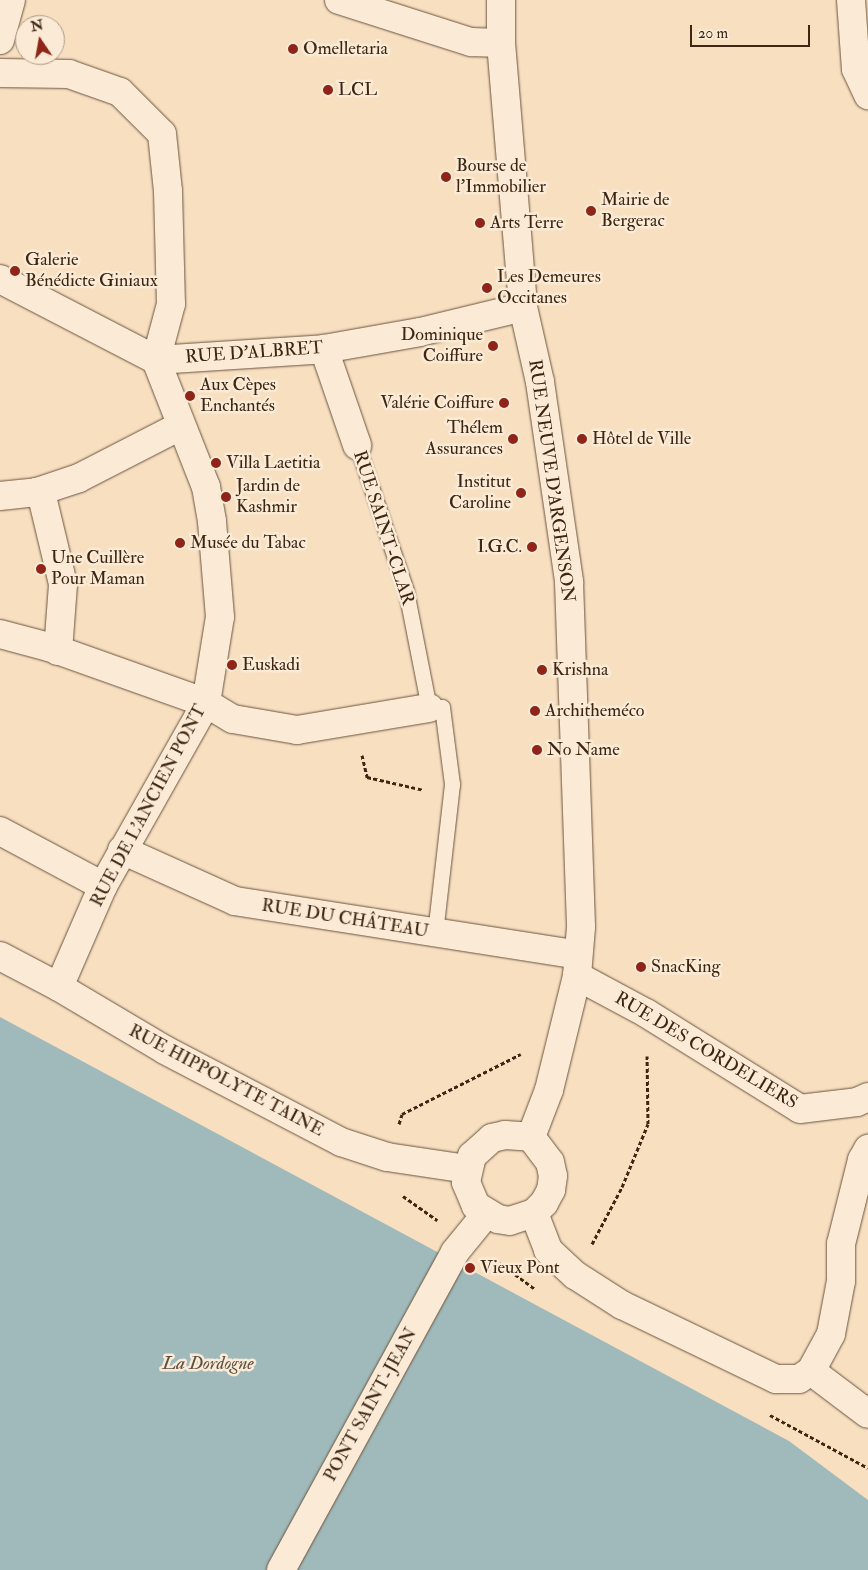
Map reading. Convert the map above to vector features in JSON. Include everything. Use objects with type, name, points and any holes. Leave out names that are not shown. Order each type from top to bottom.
[{"type":"street","points":[[0,40],[11,0]]},
{"type":"street","points":[[339,0],[471,42],[501,43]]},
{"type":"street","name":"RUE NEUVE D'ARGENSON","points":[[501,0],[501,43],[523,307],[540,382],[569,582],[581,927],[578,965],[562,1038],[549,1090],[531,1137]]},
{"type":"street","points":[[851,0],[856,69],[868,95]]},
{"type":"street","points":[[0,73],[69,74],[120,92],[162,134],[168,191],[171,304],[156,360],[0,279]]},
{"type":"street","name":"RUE D'ALBRET","points":[[156,360],[324,349],[420,332],[523,307]]},
{"type":"street","name":"RUE SAINT-CLAR","points":[[324,349],[357,445]]},
{"type":"street","name":"RUE DE L'ANCIEN PONT","points":[[59,987],[122,850],[206,703],[220,617],[212,521],[206,487],[180,426],[156,360]]},
{"type":"street","points":[[0,496],[37,492],[79,478],[180,426]]},
{"type":"street","points":[[37,492],[43,501],[63,584],[58,651]]},
{"type":"street","points":[[0,634],[58,651],[206,703],[233,718],[297,730],[429,708]]},
{"type":"street","points":[[0,831],[104,886]]},
{"type":"street","name":"RUE DU CHÂTEAU","points":[[122,850],[235,901],[435,934],[578,965]]},
{"type":"street","name":"RUE HIPPOLYTE TAINE","points":[[0,956],[59,987],[165,1050],[341,1142],[387,1157],[467,1169]]},
{"type":"street","name":"RUE DES CORDELIERS","points":[[578,965],[646,1013],[800,1109],[857,1102],[868,1097]]},
{"type":"street","points":[[505,1135],[531,1137],[550,1162],[553,1176],[551,1190],[534,1213],[510,1221],[486,1214],[469,1194],[467,1169],[472,1156],[492,1138],[505,1135]]},
{"type":"street","points":[[534,1213],[548,1250],[575,1275],[622,1305],[776,1379],[799,1379],[811,1371],[831,1334],[841,1281],[841,1244],[862,1160],[868,1149]]},
{"type":"street","name":"PONT SAINT-JEAN","points":[[280,1570],[464,1239],[486,1214]]},
{"type":"street","points":[[811,1371],[868,1414]]},
{"type":"lane","name":"RUE SAINT-CLAR","points":[[357,445],[406,591],[429,708]]},
{"type":"lane","points":[[429,708],[442,707],[451,796],[435,934]]},
{"type":"path","points":[[353,721],[367,777],[451,796]]},
{"type":"path","points":[[397,1132],[402,1114],[508,1059],[562,1038]]},
{"type":"path","points":[[575,1275],[622,1188],[648,1124],[649,1057],[643,1051]]},
{"type":"path","points":[[399,1193],[464,1239]]},
{"type":"water","name":"La Dordogne","points":[[0,1017],[789,1441],[868,1500],[868,1570],[0,1570]]},
{"type":"place","name":"Omelletaria","points":[[293,49]]},
{"type":"place","name":"LCL","points":[[328,90]]},
{"type":"place","name":"Bourse de l'Immobilier","points":[[446,177]]},
{"type":"place","name":"Mairie de Bergerac","points":[[591,211]]},
{"type":"place","name":"Arts Terre","points":[[480,223]]},
{"type":"place","name":"Galerie Bénédicte Giniaux","points":[[15,271]]},
{"type":"place","name":"Les Demeures Occitanes","points":[[487,288]]},
{"type":"place","name":"Dominique Coiffure","points":[[493,346]]},
{"type":"place","name":"Aux Cèpes Enchantés","points":[[190,396]]},
{"type":"place","name":"Valérie Coiffure","points":[[504,403]]},
{"type":"place","name":"Thélem Assurances","points":[[513,439]]},
{"type":"place","name":"Hôtel de Ville","points":[[582,439]]},
{"type":"place","name":"Villa Laetitia","points":[[216,463]]},
{"type":"place","name":"Institut Caroline","points":[[521,493]]},
{"type":"place","name":"Jardin de Kashmir","points":[[226,497]]},
{"type":"place","name":"Musée du Tabac","points":[[180,543]]},
{"type":"place","name":"I.G.C.","points":[[532,547]]},
{"type":"place","name":"Une Cuillère Pour Maman","points":[[41,569]]},
{"type":"place","name":"Euskadi","points":[[232,665]]},
{"type":"place","name":"Krishna","points":[[542,670]]},
{"type":"place","name":"Architheméco","points":[[535,711]]},
{"type":"place","name":"No Name","points":[[537,750]]},
{"type":"place","name":"SnacKing","points":[[641,967]]},
{"type":"place","name":"Vieux Pont","points":[[470,1268]]}]
